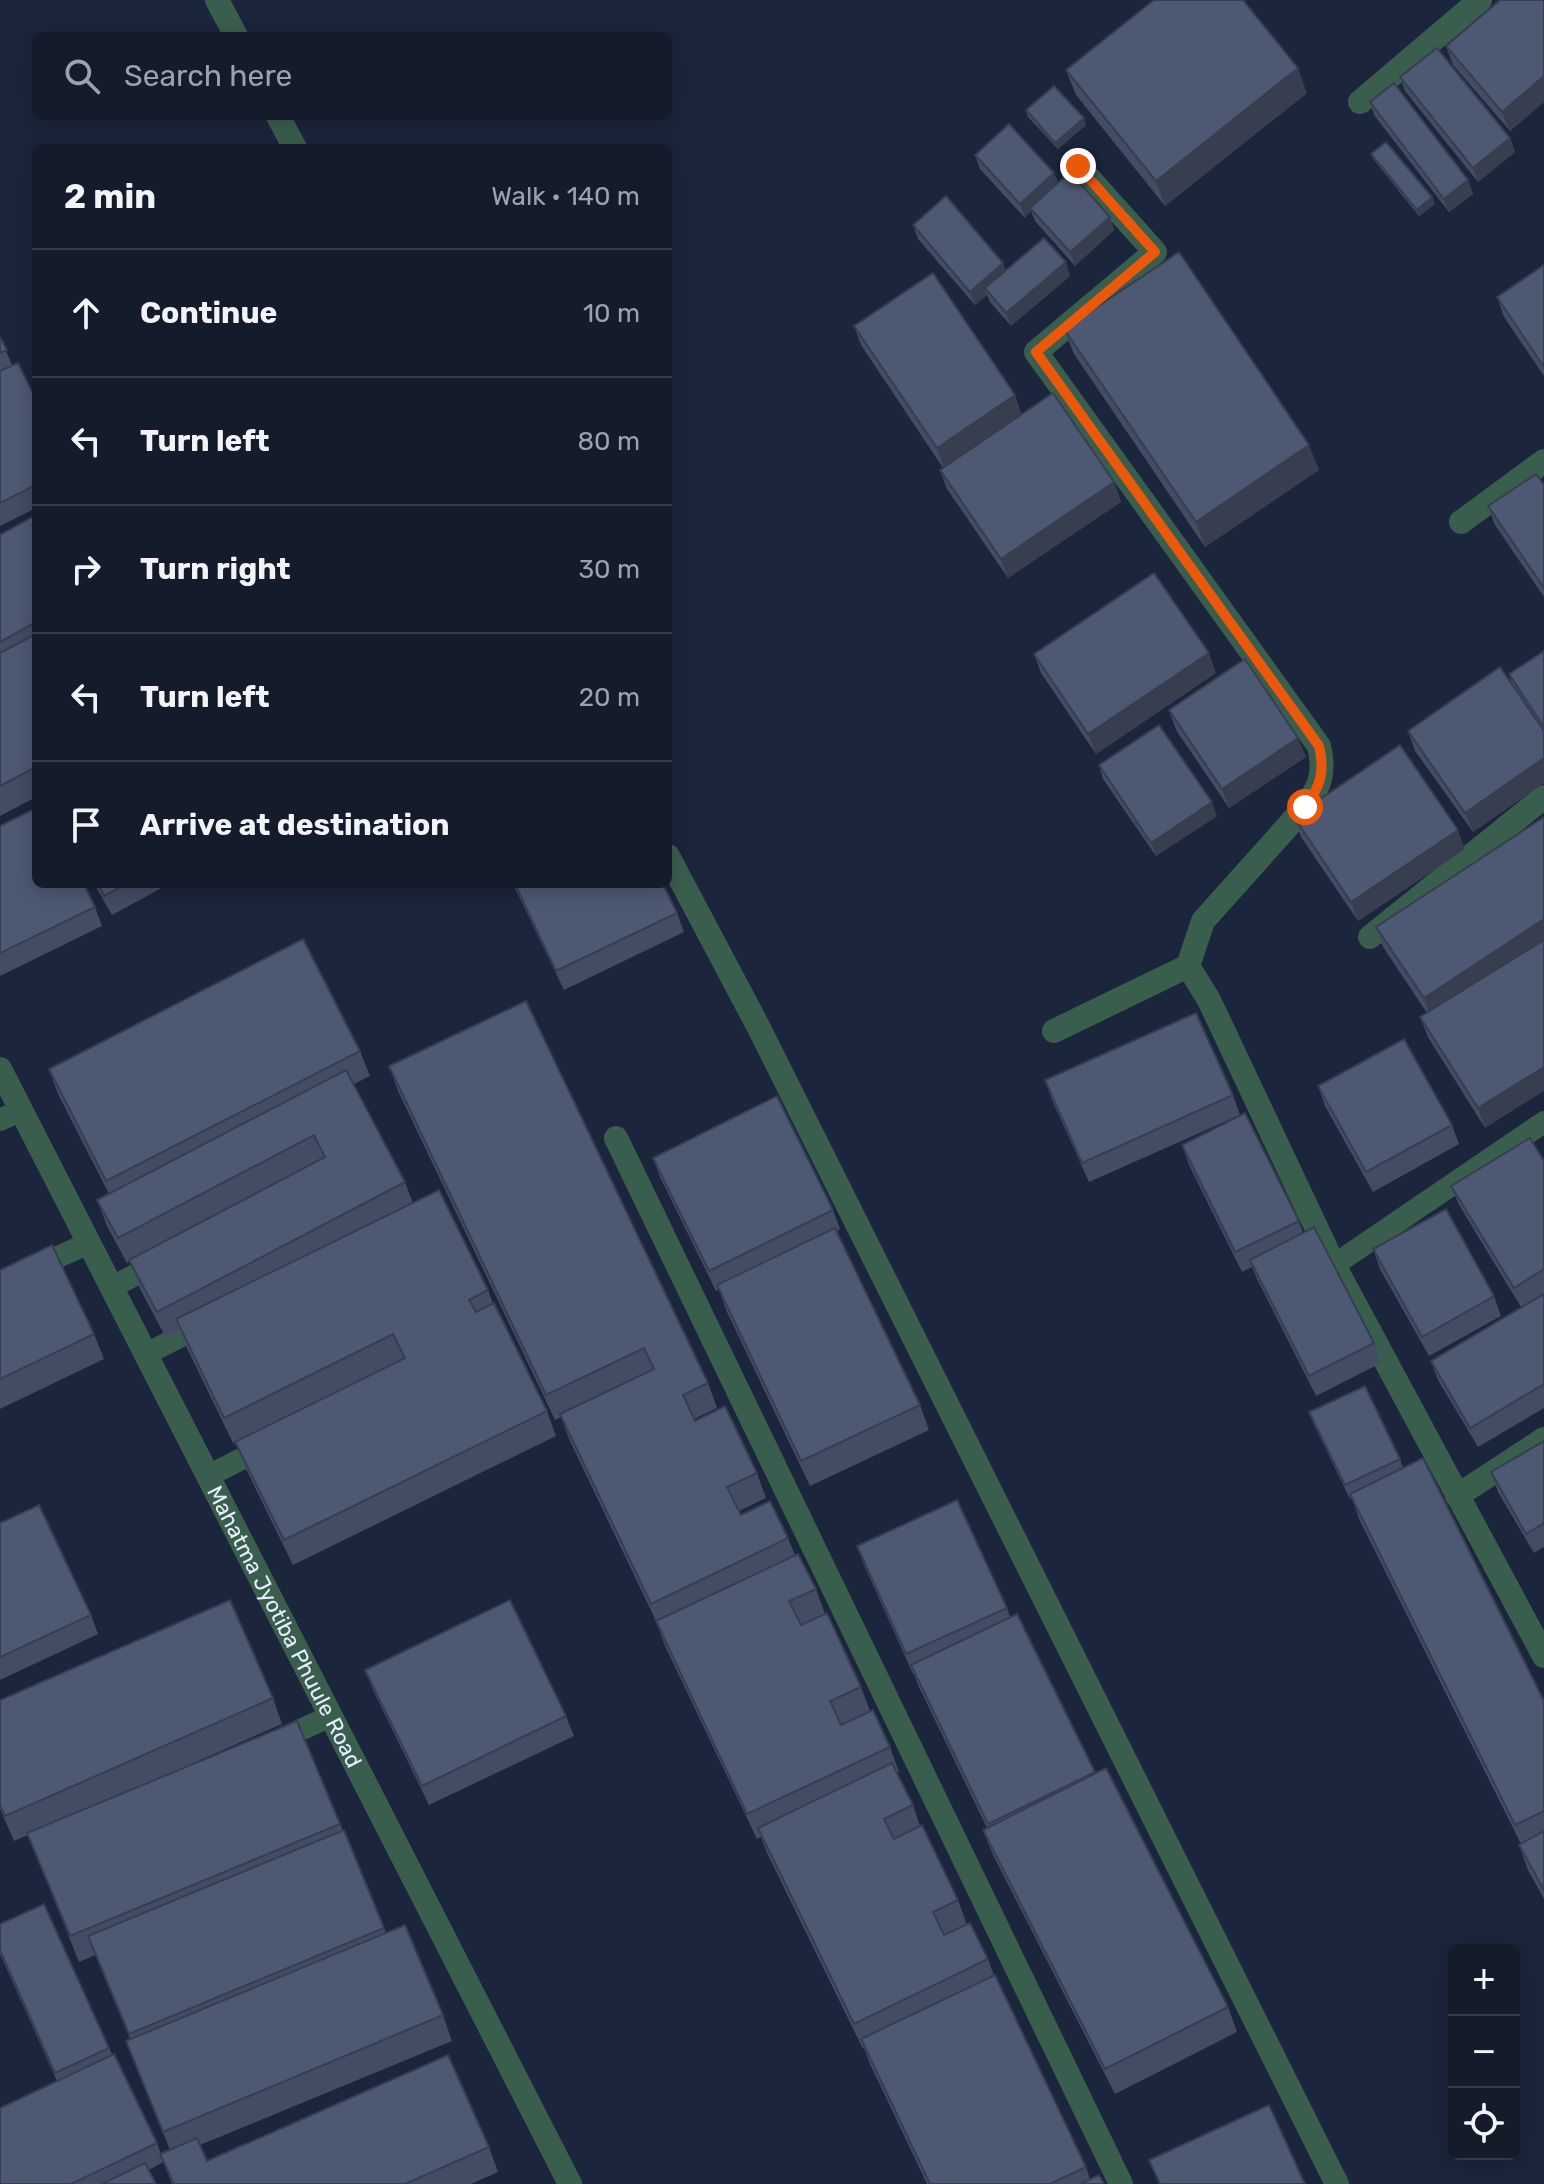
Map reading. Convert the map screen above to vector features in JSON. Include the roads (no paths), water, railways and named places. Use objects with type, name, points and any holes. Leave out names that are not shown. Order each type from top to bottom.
[{"type":"street","points":[[217,0],[234,32]]},
{"type":"street","points":[[1360,102],[1480,0]]},
{"type":"street","points":[[280,120],[293,144]]},
{"type":"street","points":[[1054,1031],[1188,966],[1203,921],[1305,807],[1318,790],[1324,766],[1319,746],[1036,352],[1155,252],[1078,166]]},
{"type":"street","points":[[1461,522],[1544,461]]},
{"type":"street","points":[[1370,937],[1544,797]]},
{"type":"street","points":[[672,864],[759,1028],[1337,2184]]},
{"type":"street","points":[[1188,966],[1209,1000],[1334,1265],[1544,1656]]},
{"type":"street","name":"Mahatma Jyotiba Phuule Road","points":[[0,1069],[10,1115],[89,1243],[570,2184]]},
{"type":"street","points":[[616,1138],[1121,2184]]},
{"type":"street","points":[[1457,1496],[1544,1439]]},
{"type":"lane","points":[[1334,1265],[1544,1122]]},
{"type":"lane","points":[[0,1283],[89,1243]]},
{"type":"lane","points":[[112,1287],[179,1252]]},
{"type":"lane","points":[[146,1354],[229,1312]]},
{"type":"lane","points":[[208,1476],[290,1434]]},
{"type":"lane","points":[[260,1748],[331,1716]]}]
